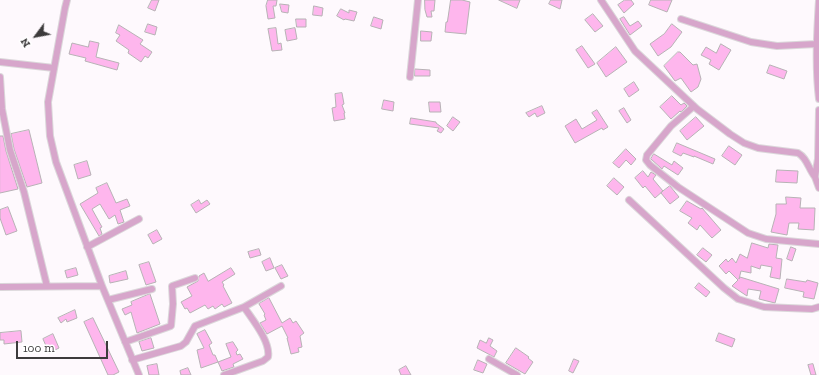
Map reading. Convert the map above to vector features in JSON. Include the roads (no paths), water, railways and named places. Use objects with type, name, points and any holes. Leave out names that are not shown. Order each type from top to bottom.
[{"type":"street","points":[[67,0],[48,102],[50,136],[56,162],[87,247],[139,375]]},
{"type":"street","points":[[410,76],[418,0]]},
{"type":"street","points":[[601,0],[636,51],[694,106],[730,134],[744,142],[758,148],[798,153],[802,155],[806,159],[819,188]]},
{"type":"street","points":[[818,0],[816,44],[819,99]]},
{"type":"street","points":[[681,19],[751,42],[776,46],[816,44]]},
{"type":"street","points":[[0,62],[54,68]]},
{"type":"street","points":[[0,78],[1,111],[10,150],[24,192],[47,286]]},
{"type":"street","points":[[694,106],[671,126],[647,155],[646,160],[650,165],[678,187],[748,233],[766,239],[819,244]]},
{"type":"street","points":[[815,177],[818,158],[819,110]]},
{"type":"street","points":[[629,200],[718,283],[738,299],[764,307],[812,309],[819,307]]},
{"type":"street","points":[[87,247],[139,219]]},
{"type":"street","points":[[125,342],[171,326],[174,304],[172,286],[195,278]]},
{"type":"street","points":[[0,287],[102,286]]},
{"type":"street","points":[[132,360],[182,346],[195,326],[244,307],[281,286]]},
{"type":"street","points":[[108,300],[152,289]]},
{"type":"street","points":[[224,375],[263,361],[268,357],[269,351],[262,334],[244,307]]},
{"type":"street","points":[[489,359],[517,375]]}]
